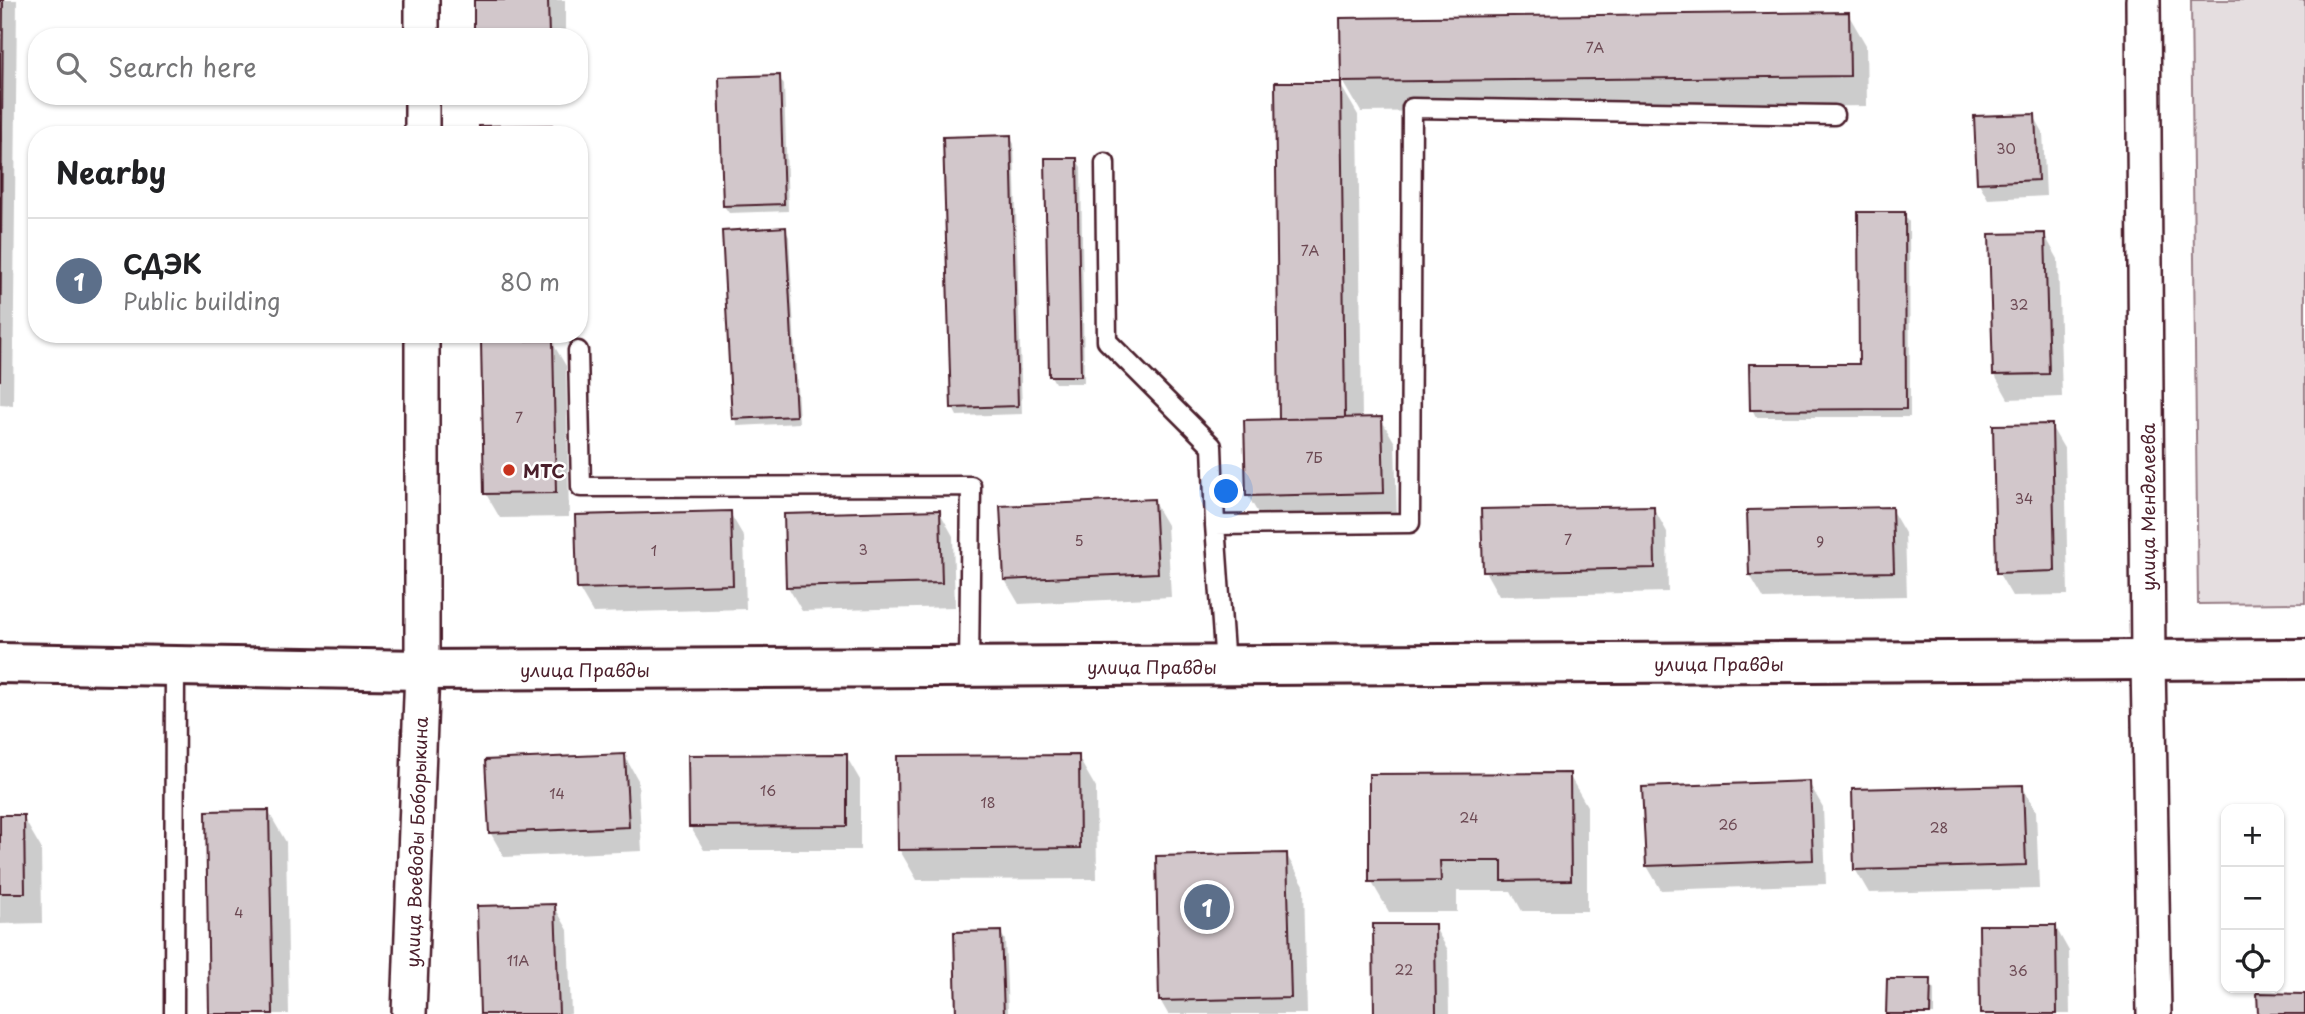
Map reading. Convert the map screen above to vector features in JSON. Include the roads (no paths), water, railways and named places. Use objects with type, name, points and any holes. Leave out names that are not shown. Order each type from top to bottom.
[{"type":"street","points":[[422,0],[422,28]]},
{"type":"street","name":"улица Менделеева","points":[[2143,0],[2148,661],[2154,1014]]},
{"type":"street","points":[[422,105],[422,126]]},
{"type":"street","name":"улица Воеводы Боборыкина","points":[[410,1014],[422,670],[422,343]]},
{"type":"street","name":"улица Правды","points":[[0,663],[422,670],[2305,659]]},
{"type":"lane","points":[[1214,525],[1410,523],[1412,108],[1834,115]]},
{"type":"lane","points":[[1105,163],[1107,341],[1212,446],[1214,525],[1225,666]]},
{"type":"lane","points":[[578,351],[581,487],[971,486],[969,667]]},
{"type":"lane","points":[[174,1014],[175,665]]},
{"type":"place","name":"МТС","points":[[509,470]]},
{"type":"place","name":"СДЭК","points":[[1207,907]]}]
